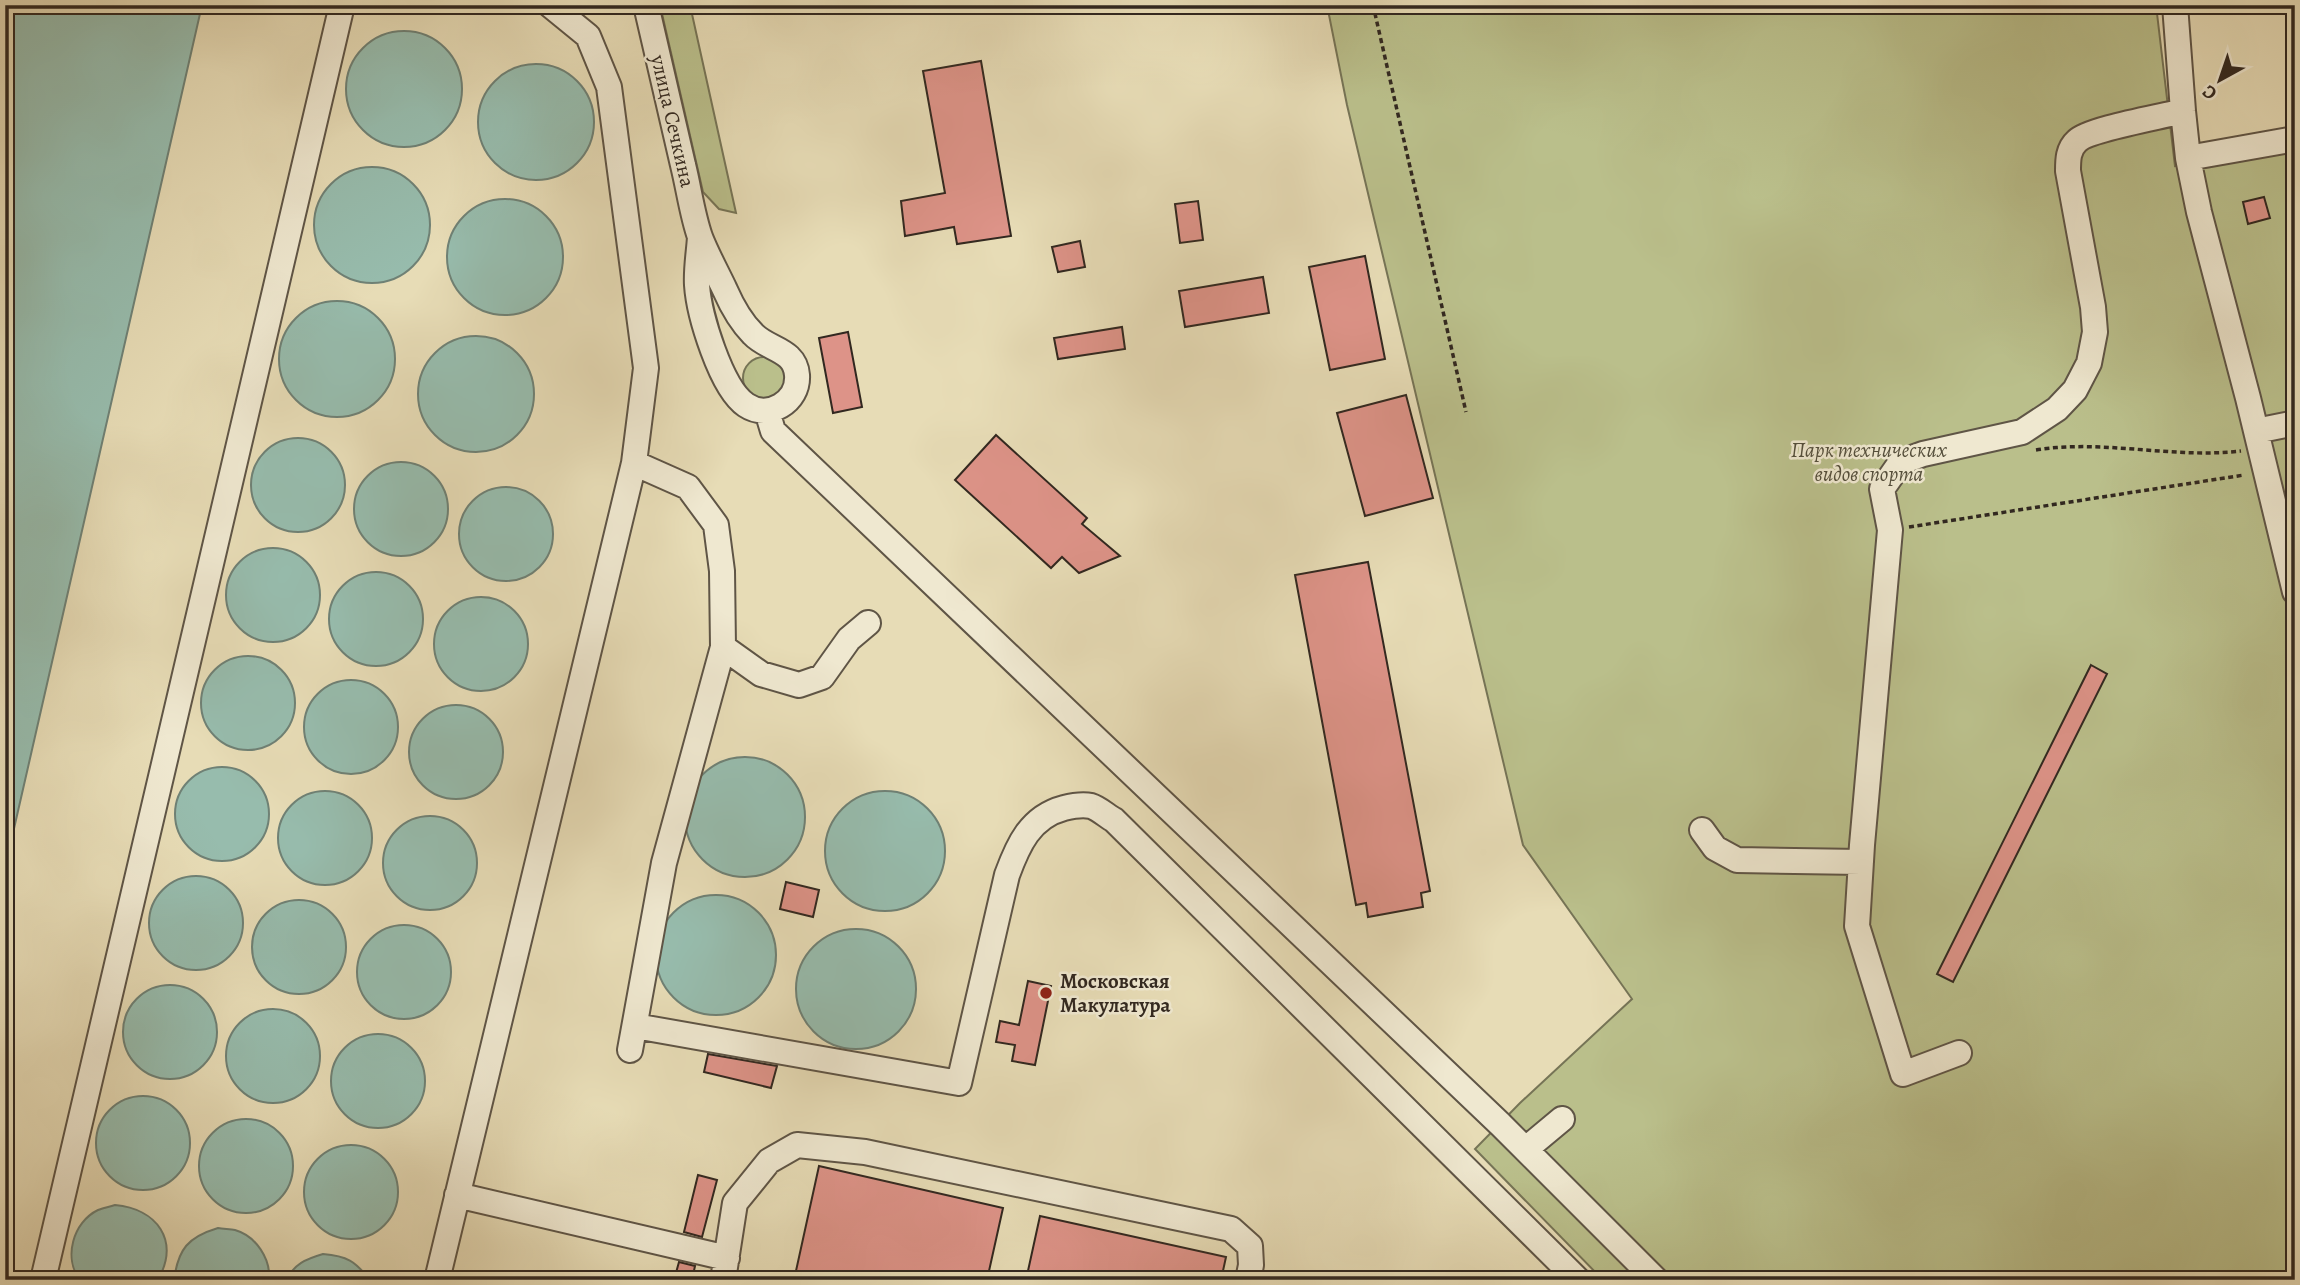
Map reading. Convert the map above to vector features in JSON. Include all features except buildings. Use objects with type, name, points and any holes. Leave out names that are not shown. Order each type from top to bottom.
[{"type":"street","points":[[43,1280],[342,5]]},
{"type":"street","points":[[437,1280],[634,464],[646,368],[609,87],[588,36],[550,5]]},
{"type":"street","name":"улица Сечкина","points":[[646,5],[700,237],[735,311],[754,335],[768,345],[779,348],[794,363],[797,374],[793,395],[786,403],[767,411],[756,410],[747,406],[732,390],[706,331],[697,285],[700,237]]},
{"type":"street","points":[[2175,5],[2188,158],[2199,212],[2295,592]]},
{"type":"street","points":[[1959,1052],[1903,1074],[1857,926],[1890,530],[1882,489],[1901,462],[1923,454],[2022,432],[2056,409],[2075,390],[2088,363],[2095,332],[2093,307],[2068,171],[2068,155],[2077,140],[2094,131],[2183,111]]},
{"type":"street","points":[[2188,158],[2295,139]]},
{"type":"street","points":[[767,411],[773,430],[1526,1149],[1656,1280]]},
{"type":"street","points":[[2261,451],[2295,423]]},
{"type":"street","points":[[634,464],[688,487],[716,525],[722,571],[723,647],[664,863],[632,1038],[959,1083],[1007,875],[1017,847],[1033,824],[1051,811],[1072,806],[1091,806],[1114,820],[1578,1280]]},
{"type":"street","points":[[723,647],[761,674],[799,685],[822,677],[849,639],[868,624]]},
{"type":"street","points":[[1702,831],[1715,848],[1737,860],[1861,862]]},
{"type":"street","points":[[1526,1149],[1562,1119]]},
{"type":"street","points":[[457,1195],[725,1269],[735,1203],[769,1161],[797,1145],[865,1152],[1231,1229],[1250,1246],[1251,1265],[1248,1280]]},
{"type":"path","points":[[1373,5],[1465,412]]},
{"type":"path","points":[[2029,451],[2071,446],[2211,454],[2261,451]]},
{"type":"path","points":[[1890,530],[2261,451]]},
{"type":"green space","points":[[660,5],[690,5],[736,213],[719,209],[703,192]]},
{"type":"green space","name":"Парк технических видов спорта","points":[[1327,5],[2156,5],[2175,166],[2295,149],[2295,1280],[1603,1280],[1475,1149],[1520,1103],[1632,999],[1523,845],[1347,105]]},
{"type":"green space","points":[[764,357],[779,363],[785,378],[779,393],[764,399],[749,393],[743,378],[749,363]]},
{"type":"shaded area","points":[[5,5],[202,5],[5,868]]},
{"type":"shaded area","points":[[404,31],[426,35],[445,48],[458,67],[462,89],[458,111],[445,130],[426,143],[404,147],[382,143],[363,130],[350,111],[346,89],[350,67],[363,48],[382,35]]},
{"type":"shaded area","points":[[536,64],[558,68],[577,81],[590,100],[594,122],[590,144],[577,163],[558,176],[536,180],[514,176],[495,163],[482,144],[478,122],[482,100],[495,81],[514,68]]},
{"type":"shaded area","points":[[372,167],[394,171],[413,184],[426,203],[430,225],[426,247],[413,266],[394,279],[372,283],[350,279],[331,266],[318,247],[314,225],[318,203],[331,184],[350,171]]},
{"type":"shaded area","points":[[505,199],[527,204],[546,216],[558,235],[563,257],[558,279],[546,298],[527,310],[505,315],[483,310],[464,298],[452,279],[447,257],[452,235],[464,216],[483,204]]},
{"type":"shaded area","points":[[337,301],[359,305],[378,318],[391,337],[395,359],[391,381],[378,400],[359,413],[337,417],[315,413],[296,400],[283,381],[279,359],[283,337],[296,318],[315,305]]},
{"type":"shaded area","points":[[476,336],[498,340],[517,353],[530,372],[534,394],[530,416],[517,435],[498,448],[476,452],[454,448],[435,435],[422,416],[418,394],[422,372],[435,353],[454,340]]},
{"type":"shaded area","points":[[298,438],[316,441],[332,451],[342,467],[345,485],[342,503],[332,519],[316,529],[298,532],[280,529],[264,519],[254,503],[251,485],[254,467],[264,451],[280,441]]},
{"type":"shaded area","points":[[401,462],[419,465],[435,475],[445,491],[448,509],[445,527],[435,543],[419,553],[401,556],[383,553],[367,543],[357,527],[354,509],[357,491],[367,475],[383,465]]},
{"type":"shaded area","points":[[506,487],[524,490],[540,500],[550,516],[553,534],[550,552],[540,568],[524,578],[506,581],[488,578],[472,568],[462,552],[459,534],[462,516],[472,500],[488,490]]},
{"type":"shaded area","points":[[264,548],[282,548],[307,561],[317,577],[320,595],[317,613],[307,629],[282,642],[264,642],[239,629],[226,604],[226,586],[239,561]]},
{"type":"shaded area","points":[[376,572],[394,575],[410,585],[420,601],[423,619],[420,637],[410,653],[394,663],[376,666],[358,663],[342,653],[332,637],[329,619],[332,601],[342,585],[358,575]]},
{"type":"shaded area","points":[[481,597],[499,600],[515,610],[525,626],[528,644],[525,662],[515,678],[499,688],[481,691],[463,688],[447,678],[437,662],[434,644],[437,626],[447,610],[463,600]]},
{"type":"shaded area","points":[[248,656],[266,659],[282,669],[292,685],[295,703],[292,721],[282,737],[266,747],[248,750],[230,747],[214,737],[204,721],[201,703],[204,685],[214,669],[230,659]]},
{"type":"shaded area","points":[[342,680],[360,680],[385,693],[395,709],[398,727],[395,745],[385,761],[360,774],[342,774],[317,761],[304,736],[304,718],[317,693]]},
{"type":"shaded area","points":[[456,705],[474,708],[490,718],[500,734],[503,752],[500,770],[490,786],[474,796],[456,799],[438,796],[422,786],[412,770],[409,752],[412,734],[422,718],[438,708]]},
{"type":"shaded area","points":[[745,757],[768,762],[787,775],[800,794],[805,817],[800,840],[787,859],[768,872],[745,877],[722,872],[703,859],[690,840],[685,817],[690,794],[703,775],[722,762]]},
{"type":"shaded area","points":[[222,767],[240,770],[256,780],[266,796],[269,814],[266,832],[256,848],[240,858],[222,861],[204,858],[188,848],[178,832],[175,814],[178,796],[188,780],[204,770]]},
{"type":"shaded area","points":[[325,791],[343,794],[358,805],[369,820],[372,838],[369,856],[358,871],[343,882],[325,885],[307,882],[292,871],[281,856],[278,838],[281,820],[292,805],[307,794]]},
{"type":"shaded area","points":[[885,791],[908,795],[928,808],[941,828],[945,851],[941,874],[928,894],[908,907],[885,911],[862,907],[842,894],[829,874],[825,851],[829,828],[842,808],[862,795]]},
{"type":"shaded area","points":[[430,816],[448,819],[463,830],[474,845],[477,863],[474,881],[463,896],[448,907],[430,910],[412,907],[397,896],[386,881],[383,863],[386,845],[397,830],[412,819]]},
{"type":"shaded area","points":[[196,876],[214,879],[230,889],[240,905],[243,923],[240,941],[230,957],[214,967],[196,970],[178,967],[162,957],[152,941],[149,923],[152,905],[162,889],[178,879]]},
{"type":"shaded area","points":[[716,895],[739,899],[759,912],[772,932],[776,955],[772,978],[759,998],[739,1011],[716,1015],[693,1011],[673,998],[660,978],[656,955],[660,932],[673,912],[693,899]]},
{"type":"shaded area","points":[[299,900],[317,903],[333,913],[343,929],[346,947],[343,965],[333,981],[317,991],[299,994],[281,991],[265,981],[255,965],[252,947],[255,929],[265,913],[281,903]]},
{"type":"shaded area","points":[[404,925],[422,928],[438,938],[448,954],[451,972],[448,990],[438,1006],[422,1016],[404,1019],[386,1016],[370,1006],[360,990],[357,972],[360,954],[370,938],[386,928]]},
{"type":"shaded area","points":[[856,929],[879,933],[899,946],[912,966],[916,989],[912,1012],[899,1032],[879,1045],[856,1049],[833,1045],[813,1032],[800,1012],[796,989],[800,966],[813,946],[833,933]]},
{"type":"shaded area","points":[[161,985],[179,985],[204,998],[214,1014],[217,1032],[214,1050],[204,1066],[179,1079],[161,1079],[136,1066],[123,1041],[123,1023],[136,998]]},
{"type":"shaded area","points":[[264,1009],[282,1009],[307,1022],[317,1038],[320,1056],[317,1074],[307,1090],[282,1103],[264,1103],[239,1090],[226,1065],[226,1047],[239,1022]]},
{"type":"shaded area","points":[[369,1034],[387,1034],[412,1047],[422,1063],[425,1081],[422,1099],[412,1115],[387,1128],[369,1128],[344,1115],[331,1090],[331,1072],[344,1047]]},
{"type":"shaded area","points":[[143,1096],[161,1099],[177,1109],[187,1125],[190,1143],[187,1161],[177,1177],[161,1187],[143,1190],[125,1187],[109,1177],[99,1161],[96,1143],[99,1125],[109,1109],[125,1099]]},
{"type":"shaded area","points":[[237,1119],[255,1119],[280,1132],[290,1148],[293,1166],[290,1184],[280,1200],[255,1213],[237,1213],[212,1200],[199,1175],[199,1157],[212,1132]]},
{"type":"shaded area","points":[[351,1145],[369,1148],[385,1158],[395,1174],[398,1192],[395,1210],[385,1226],[369,1236],[351,1239],[333,1236],[317,1226],[307,1210],[304,1192],[307,1174],[317,1158],[333,1148]]},
{"type":"shaded area","points":[[115,1205],[143,1213],[160,1229],[166,1252],[158,1280],[80,1280],[72,1261],[73,1241],[77,1232],[89,1216]]},
{"type":"shaded area","points":[[218,1228],[243,1233],[256,1243],[265,1257],[269,1280],[174,1280],[178,1260],[186,1246],[199,1236]]},
{"type":"shaded area","points":[[323,1254],[350,1261],[370,1280],[286,1280],[301,1263]]},
{"type":"place","name":"Московская Макулатура","points":[[1046,993]]}]
